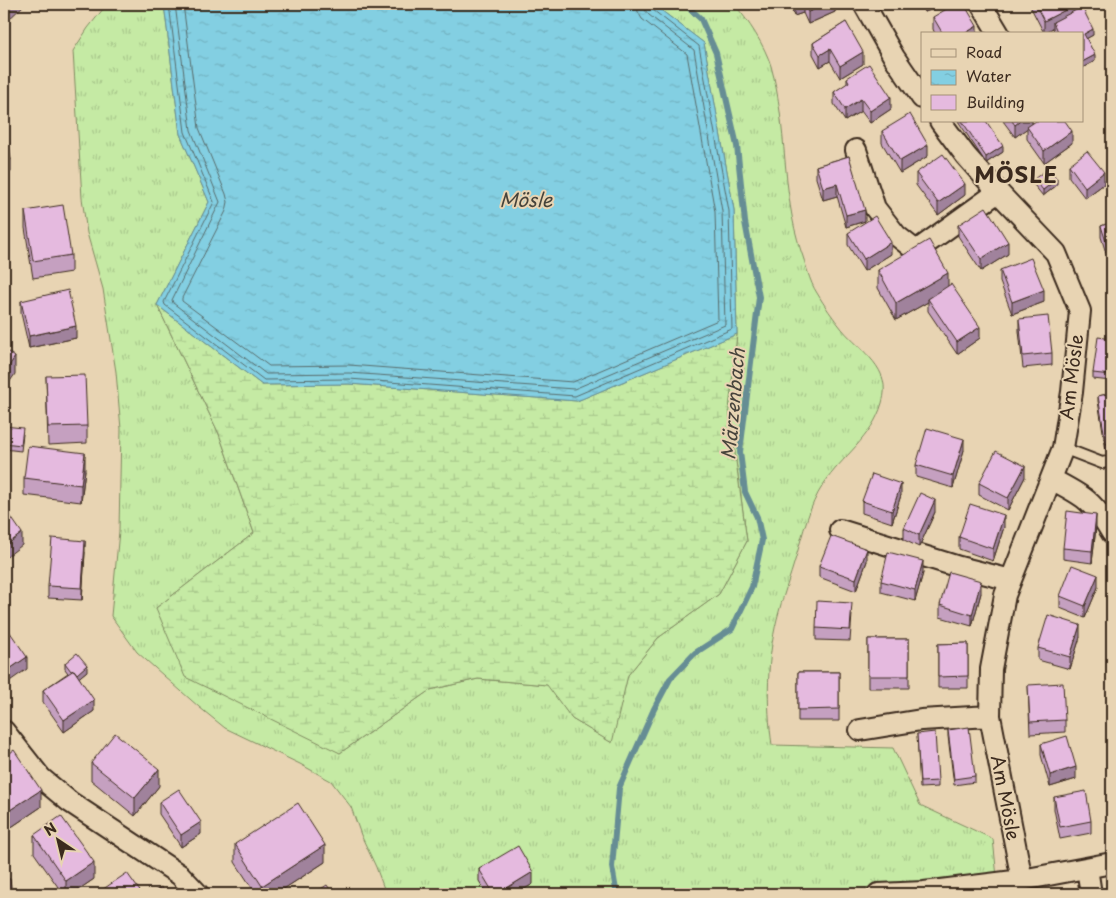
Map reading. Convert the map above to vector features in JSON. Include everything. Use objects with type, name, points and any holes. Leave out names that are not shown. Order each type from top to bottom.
[{"type":"street","points":[[864,4],[894,58],[921,97]]},
{"type":"street","points":[[981,4],[998,32]]},
{"type":"street","name":"Am Mösle","points":[[941,122],[966,156],[1056,253],[1080,311],[1072,392],[1063,448],[1005,596],[991,669],[990,716],[1022,880]]},
{"type":"street","points":[[856,150],[875,208],[896,235],[916,251],[998,192]]},
{"type":"street","points":[[1050,479],[1084,496],[1102,515],[1112,533]]},
{"type":"street","points":[[840,530],[959,567],[1011,580]]},
{"type":"street","points":[[860,730],[921,720],[990,716]]},
{"type":"street","points":[[4,731],[41,778],[70,802],[180,875],[198,894]]},
{"type":"street","points":[[878,894],[924,892],[1022,880],[1112,863]]},
{"type":"street","points":[[1087,868],[1092,894]]},
{"type":"lane","points":[[1063,448],[1102,463],[1112,461]]},
{"type":"green space","points":[[107,4],[164,4],[180,134],[209,202],[157,305],[219,434],[254,533],[156,608],[340,753],[430,690],[478,679],[548,685],[572,719],[611,742],[628,675],[658,638],[719,594],[747,541],[729,410],[737,334],[734,210],[704,43],[653,4],[734,4],[756,34],[771,66],[780,112],[790,206],[810,278],[814,288],[835,320],[879,370],[883,380],[884,391],[882,403],[871,426],[864,437],[823,485],[807,520],[779,611],[771,650],[768,697],[772,745],[893,748],[920,805],[993,839],[997,877],[920,886],[775,894],[386,894],[351,807],[331,781],[225,728],[137,652],[111,616],[119,531],[121,429],[116,372],[103,289],[87,233],[82,198],[73,51]]},
{"type":"green space","points":[[157,305],[262,385],[349,384],[577,401],[737,334],[729,410],[747,541],[719,594],[658,638],[628,675],[612,743],[572,719],[547,685],[478,679],[430,690],[340,753],[185,677],[156,608],[254,533],[219,434]]},
{"type":"water","name":"Mösle","points":[[164,4],[653,4],[704,43],[734,210],[737,334],[577,401],[349,384],[262,385],[157,305],[209,202],[180,134]]},
{"type":"building","points":[[4,4],[13,4],[4,12]]},
{"type":"building","points":[[804,4],[827,4],[808,12]]},
{"type":"building","points":[[955,4],[964,4],[977,26],[967,32],[942,32],[933,17]]},
{"type":"building","points":[[1035,4],[1074,4],[1075,5],[1044,21]]},
{"type":"building","points":[[1082,7],[1093,29],[1084,34],[1084,32],[1057,32],[1053,22]]},
{"type":"building","points":[[846,22],[863,52],[840,66],[830,49],[820,55],[813,43]]},
{"type":"building","points":[[1084,34],[1095,55],[1084,61]]},
{"type":"building","points":[[869,64],[891,97],[870,111],[861,99],[845,109],[834,92],[849,82],[847,78]]},
{"type":"building","points":[[910,114],[928,145],[900,161],[882,131]]},
{"type":"building","points":[[963,122],[987,122],[1003,146],[986,157]]},
{"type":"building","points":[[1034,122],[1066,122],[1072,131],[1044,151],[1027,127]]},
{"type":"building","points":[[4,125],[7,125],[11,160],[4,161]]},
{"type":"building","points":[[1087,151],[1104,172],[1085,187],[1069,165]]},
{"type":"building","points":[[943,154],[965,184],[938,203],[916,173]]},
{"type":"building","points":[[849,156],[865,210],[846,215],[837,184],[823,188],[816,166]]},
{"type":"building","points":[[1049,168],[1057,179],[1043,190],[1034,179]]},
{"type":"building","points":[[63,205],[71,255],[33,261],[25,211]]},
{"type":"building","points":[[986,207],[1008,242],[981,259],[958,225]]},
{"type":"building","points":[[875,216],[891,242],[864,259],[848,233]]},
{"type":"building","points":[[1112,222],[1112,260],[1101,226]]},
{"type":"building","points":[[929,240],[948,273],[896,303],[878,270]]},
{"type":"building","points":[[1031,258],[1044,290],[1012,302],[1000,270]]},
{"type":"building","points":[[951,284],[980,327],[957,342],[928,299]]},
{"type":"building","points":[[68,290],[76,326],[29,336],[21,301]]},
{"type":"building","points":[[1048,316],[1052,353],[1023,356],[1019,319]]},
{"type":"building","points":[[1098,337],[1112,339],[1111,375],[1093,373]]},
{"type":"building","points":[[4,349],[15,357],[4,373]]},
{"type":"building","points":[[85,375],[87,426],[48,427],[46,376]]},
{"type":"building","points":[[1112,393],[1112,443],[1106,444],[1098,396]]},
{"type":"building","points":[[4,426],[23,428],[21,445],[4,443]]},
{"type":"building","points":[[927,428],[964,439],[953,476],[916,465]]},
{"type":"building","points":[[28,446],[85,453],[81,485],[24,478]]},
{"type":"building","points":[[996,451],[1025,466],[1008,498],[979,483]]},
{"type":"building","points":[[872,474],[901,484],[892,511],[862,501]]},
{"type":"building","points":[[920,493],[935,500],[919,535],[904,528]]},
{"type":"building","points":[[970,504],[1004,515],[993,549],[959,537]]},
{"type":"building","points":[[4,507],[22,533],[4,547]]},
{"type":"building","points":[[1067,511],[1096,515],[1092,551],[1063,548]]},
{"type":"building","points":[[831,536],[867,549],[856,579],[819,566]]},
{"type":"building","points":[[52,538],[85,541],[82,588],[48,586]]},
{"type":"building","points":[[888,552],[923,561],[915,590],[881,581]]},
{"type":"building","points":[[1072,565],[1098,575],[1085,606],[1060,596]]},
{"type":"building","points":[[949,572],[981,581],[972,615],[940,605]]},
{"type":"building","points":[[817,601],[852,603],[850,630],[816,628]]},
{"type":"building","points":[[1048,615],[1080,625],[1070,657],[1038,648]]},
{"type":"building","points":[[7,628],[27,657],[4,673],[4,630]]},
{"type":"building","points":[[868,639],[909,639],[909,676],[868,676]]},
{"type":"building","points":[[968,643],[968,676],[938,677],[938,644]]},
{"type":"building","points":[[77,653],[87,665],[77,674],[74,670],[71,671],[65,663]]},
{"type":"building","points":[[74,670],[94,700],[64,720],[43,690]]},
{"type":"building","points":[[798,672],[839,672],[839,709],[798,710]]},
{"type":"building","points":[[1063,683],[1065,720],[1030,722],[1028,685]]},
{"type":"building","points":[[969,727],[975,776],[954,779],[948,730]]},
{"type":"building","points":[[935,732],[938,781],[920,782],[917,734]]},
{"type":"building","points":[[115,733],[159,769],[135,798],[91,763]]},
{"type":"building","points":[[1067,736],[1076,767],[1050,775],[1041,744]]},
{"type":"building","points":[[4,744],[10,753],[14,750],[41,790],[10,810],[4,802]]},
{"type":"building","points":[[179,789],[201,822],[181,835],[159,802]]},
{"type":"building","points":[[1086,791],[1091,821],[1060,827],[1054,797]]},
{"type":"building","points":[[298,803],[325,845],[262,886],[235,844]]},
{"type":"building","points":[[61,816],[94,862],[66,881],[34,835]]},
{"type":"building","points":[[518,846],[533,872],[494,894],[479,869]]},
{"type":"building","points":[[127,873],[142,894],[96,894]]},
{"type":"building","points":[[4,879],[10,879],[12,894],[4,894]]},
{"type":"building","points":[[1112,879],[1112,894],[1110,894],[1107,880]]},
{"type":"building","points":[[327,885],[333,894],[313,894]]},
{"type":"building","points":[[161,887],[166,894],[151,894]]},
{"type":"waterway","name":"Märzenbach","points":[[616,890],[612,867],[619,788],[654,709],[670,679],[695,653],[732,629],[752,587],[762,540],[757,517],[745,492],[740,452],[759,297],[745,222],[737,146],[716,53],[701,19],[685,4]]},
{"type":"district","name":"MÖSLE","points":[[1016,175]]}]
